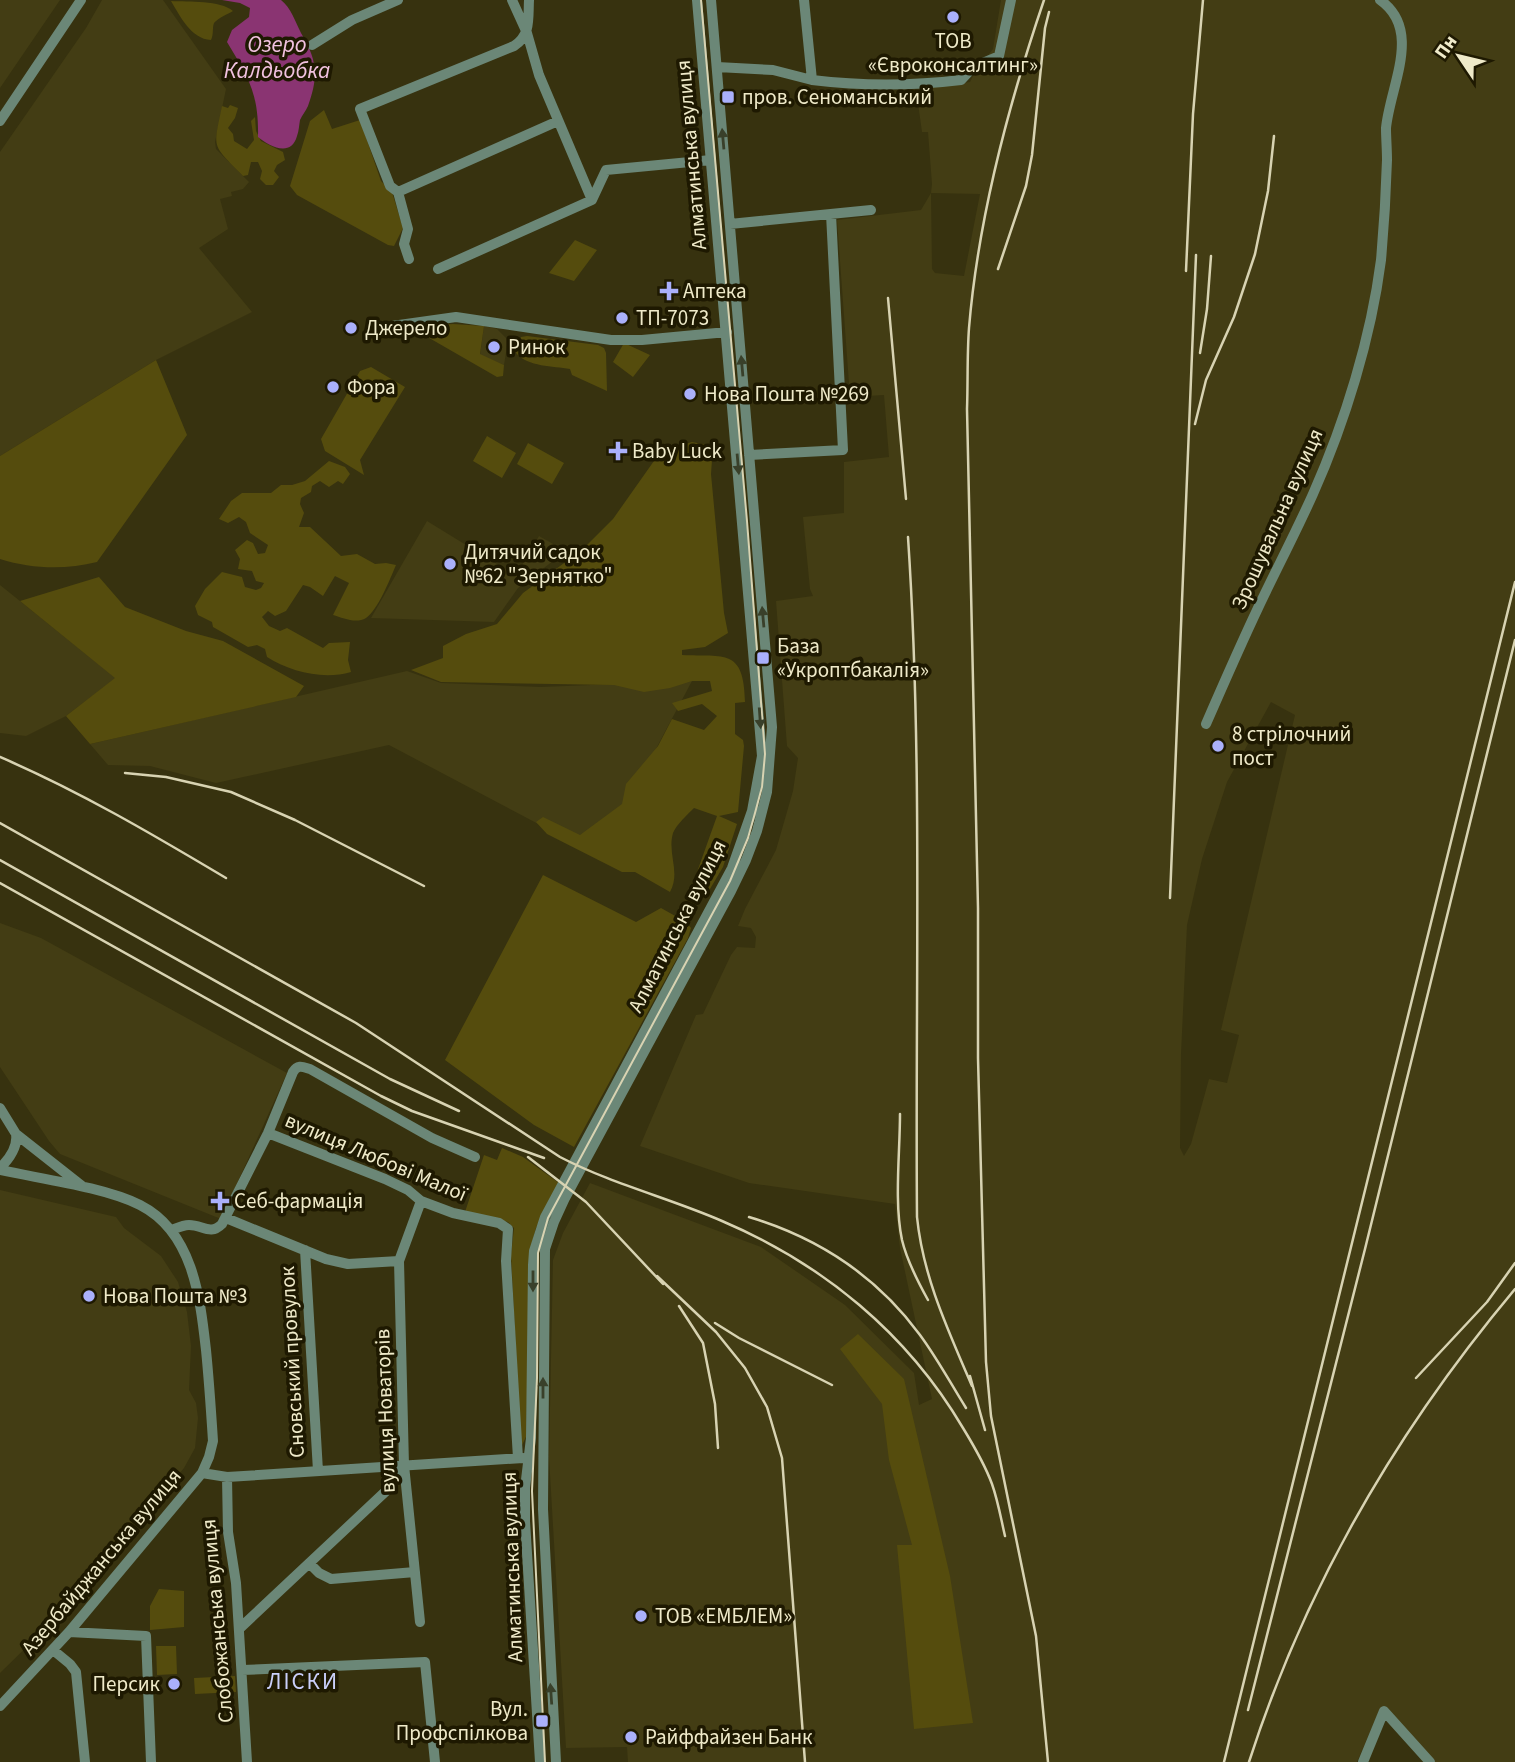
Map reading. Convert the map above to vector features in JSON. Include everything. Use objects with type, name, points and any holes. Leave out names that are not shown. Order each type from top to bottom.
[{"type":"street","points":[[0,121],[81,0]]},
{"type":"street","points":[[312,45],[352,20],[398,0]]},
{"type":"street","points":[[512,0],[527,33],[539,75],[592,200]]},
{"type":"street","points":[[409,259],[404,244],[408,229],[398,192],[390,186],[360,109],[514,46],[523,40],[527,33],[529,0]]},
{"type":"street","name":"Алматинська вулиця","points":[[524,1458],[531,1438],[534,1251],[545,1217],[561,1196],[602,1120],[723,886],[743,839],[758,783],[762,756],[697,0]]},
{"type":"street","name":"Алматинська вулиця","points":[[602,1120],[732,891],[757,831],[767,792],[772,727],[711,0]]},
{"type":"street","points":[[804,0],[812,79]]},
{"type":"street","points":[[717,67],[773,70],[841,83],[914,86],[961,80],[973,67],[999,56],[1011,0]]},
{"type":"street","name":"Зрошувальна вулиця","points":[[1206,724],[1258,607],[1314,492],[1338,433],[1367,327],[1380,261],[1387,127],[1402,53],[1402,38],[1394,11],[1380,0]]},
{"type":"street","points":[[398,192],[558,121]]},
{"type":"street","points":[[438,269],[592,200],[606,170],[711,160]]},
{"type":"street","points":[[730,224],[871,211]]},
{"type":"street","points":[[749,455],[843,450],[831,214]]},
{"type":"street","points":[[392,326],[456,317],[611,340],[642,340],[727,332]]},
{"type":"street","points":[[172,1230],[191,1225],[208,1231],[217,1229],[226,1218],[297,1067],[310,1069],[432,1138],[475,1157]]},
{"type":"street","points":[[0,1108],[16,1134],[87,1189]]},
{"type":"street","name":"вулиця Любові Малої","points":[[268,1133],[385,1179],[408,1190],[421,1201],[453,1213],[499,1223],[508,1229]]},
{"type":"street","points":[[16,1134],[13,1150],[0,1169],[117,1196],[153,1213],[172,1230],[194,1276],[200,1301],[213,1441],[202,1473],[227,1477],[543,1456]]},
{"type":"street","name":"Алматинська вулиця","points":[[556,1762],[548,1640],[543,1456],[543,1262],[547,1237],[561,1196]]},
{"type":"street","name":"вулиця Новаторів","points":[[420,1622],[404,1465],[399,1261],[421,1201]]},
{"type":"street","points":[[226,1218],[326,1259],[348,1264],[399,1261]]},
{"type":"street","name":"Алматинська вулиця","points":[[508,1229],[506,1261],[524,1458],[540,1762]]},
{"type":"street","name":"Сновський провулок","points":[[305,1250],[318,1471]]},
{"type":"street","points":[[239,1629],[385,1492],[404,1465]]},
{"type":"street","name":"Азербайджанська вулиця","points":[[0,1706],[69,1632],[202,1473]]},
{"type":"street","name":"Слобожанська вулиця","points":[[227,1477],[228,1532],[236,1583],[247,1762]]},
{"type":"street","points":[[310,1564],[331,1579],[415,1572]]},
{"type":"street","points":[[69,1632],[146,1636],[151,1762]]},
{"type":"street","points":[[53,1650],[76,1672],[85,1762]]},
{"type":"street","points":[[242,1670],[425,1662],[435,1762]]},
{"type":"street","points":[[1363,1762],[1384,1711],[1430,1762]]},
{"type":"shaded area","points":[[0,0],[60,0],[0,88]]},
{"type":"shaded area","points":[[102,0],[163,0],[226,89],[215,142],[216,149],[249,182],[243,189],[231,192],[232,196],[220,199],[228,229],[199,248],[252,312],[156,360],[0,456],[0,152],[86,28]]},
{"type":"shaded area","points":[[1001,0],[1515,0],[1515,1762],[1435,1762],[1380,1709],[1357,1762],[628,1762],[627,1747],[566,1748],[549,1457],[553,1260],[563,1233],[590,1183],[761,1247],[845,1305],[914,1373],[919,1405],[932,1399],[900,1248],[895,1204],[749,1183],[640,1146],[696,1015],[703,1014],[737,947],[755,948],[756,937],[751,928],[738,926],[776,850],[793,791],[798,758],[787,746],[776,601],[813,596],[803,517],[844,513],[844,462],[889,457],[884,395],[850,397],[837,220],[921,210],[931,193],[932,184],[928,132],[922,132],[916,89],[970,82],[993,49]],"holes":[[[931,193],[980,194],[964,276],[935,273],[932,269]],[[1271,702],[1295,715],[1221,1030],[1239,1035],[1227,1083],[1209,1079],[1191,1144],[1184,1156],[1180,1148],[1181,1054],[1187,925],[1202,859],[1227,782]]]},
{"type":"shaded area","points":[[171,1],[212,3],[233,11],[214,23],[211,40],[204,39],[182,20]]},
{"type":"shaded area","points":[[230,105],[238,108],[228,128],[234,141],[247,149],[254,140],[251,121],[255,117],[256,131],[261,141],[283,152],[285,160],[277,165],[274,171],[279,177],[273,185],[266,185],[260,179],[262,171],[258,162],[251,162],[248,175],[243,176],[220,151],[216,139],[222,106],[228,108]]},
{"type":"shaded area","points":[[324,110],[332,129],[360,120],[381,181],[392,192],[403,228],[394,246],[297,195],[290,186],[310,121]]},
{"type":"shaded area","points":[[575,240],[597,250],[574,281],[549,273]]},
{"type":"shaded area","points":[[426,326],[484,326],[480,354],[504,365],[503,376],[497,377],[424,335],[422,330]]},
{"type":"shaded area","name":"Ринок","points":[[484,326],[497,329],[508,340],[504,365],[480,355]]},
{"type":"shaded area","points":[[521,337],[604,348],[607,391],[572,375],[570,369],[541,365],[521,358],[516,353]]},
{"type":"shaded area","points":[[624,343],[650,355],[633,377],[613,362]]},
{"type":"shaded area","points":[[156,360],[187,435],[97,562],[49,567],[0,559],[0,456]]},
{"type":"shaded area","points":[[371,367],[405,387],[360,460],[364,475],[325,451],[321,439],[360,371]]},
{"type":"shaded area","points":[[487,436],[516,453],[502,478],[473,461]]},
{"type":"shaded area","points":[[692,442],[713,446],[711,474],[728,633],[705,647],[682,650],[682,655],[721,657],[736,664],[741,672],[745,702],[735,703],[735,734],[743,740],[744,746],[738,812],[719,816],[737,824],[723,867],[707,894],[692,886],[717,816],[694,808],[673,833],[674,877],[670,892],[635,872],[622,872],[547,834],[536,822],[543,817],[580,835],[622,804],[626,784],[658,746],[672,719],[704,730],[717,716],[702,704],[678,711],[672,703],[712,691],[710,681],[692,681],[644,692],[614,685],[441,682],[411,670],[443,658],[443,646],[466,634],[497,624],[523,593],[582,550],[613,519],[661,451]]},
{"type":"shaded area","points":[[528,443],[564,463],[552,484],[517,464]]},
{"type":"shaded area","points":[[329,461],[345,467],[350,474],[343,484],[338,481],[329,487],[320,481],[312,486],[311,492],[301,498],[300,504],[304,513],[299,527],[310,527],[341,556],[357,554],[375,564],[396,565],[375,608],[362,620],[349,620],[333,615],[349,583],[335,576],[323,596],[303,585],[286,611],[275,616],[268,611],[262,617],[269,626],[280,631],[287,628],[323,648],[329,643],[350,642],[348,660],[351,672],[318,675],[276,662],[267,657],[265,649],[257,645],[248,647],[213,627],[212,622],[198,615],[195,606],[205,589],[222,572],[242,577],[245,587],[256,590],[264,583],[256,581],[252,571],[238,569],[240,559],[235,550],[247,540],[253,543],[258,554],[265,553],[268,545],[250,533],[246,522],[239,517],[228,523],[219,519],[231,501],[242,493],[271,493],[281,485],[305,481]]},
{"type":"shaded area","name":"Дитячий садок №62 \"Зернятко\"","points":[[427,521],[515,575],[539,536],[562,549],[562,554],[518,588],[494,622],[371,618]]},
{"type":"shaded area","points":[[99,577],[125,607],[186,631],[223,641],[304,686],[296,697],[90,744],[66,716],[115,678],[20,601]]},
{"type":"shaded area","points":[[0,585],[116,678],[66,716],[26,736],[0,733]]},
{"type":"shaded area","points":[[407,671],[441,683],[541,687],[692,681],[599,856],[389,745],[216,783],[150,766],[108,765],[90,744]]},
{"type":"shaded area","points":[[543,875],[636,922],[661,908],[686,922],[691,928],[574,1147],[534,1125],[445,1060]]},
{"type":"shaded area","points":[[0,923],[41,938],[287,1073],[221,1219],[60,1154],[49,1141],[0,1067]]},
{"type":"shaded area","points":[[502,1148],[523,1157],[559,1183],[536,1228],[531,1247],[526,1437],[521,1447],[511,1255],[514,1228],[508,1222],[465,1212],[484,1155],[497,1160]]},
{"type":"shaded area","points":[[0,1190],[116,1217],[124,1228],[161,1256],[178,1282],[187,1312],[191,1346],[189,1390],[196,1403],[198,1418],[195,1448],[184,1468],[45,1629],[0,1673]]},
{"type":"shaded area","points":[[858,1334],[904,1379],[950,1576],[973,1723],[914,1729],[897,1545],[912,1545],[889,1460],[882,1404],[840,1349]]},
{"type":"shaded area","points":[[159,1589],[184,1591],[184,1627],[150,1630],[150,1606]]},
{"type":"shaded area","points":[[156,1646],[176,1646],[177,1674],[157,1675]]},
{"type":"shaded area","points":[[235,1676],[236,1692],[195,1694],[194,1678]]},
{"type":"water","name":"Озеро Калдьобка","points":[[222,0],[281,0],[290,11],[306,43],[315,68],[314,85],[308,106],[300,120],[297,136],[290,147],[279,148],[258,137],[257,109],[251,86],[227,42],[232,30],[249,17],[250,8]]},
{"type":"tram line","points":[[545,1762],[532,1491],[537,1378],[538,1253],[548,1218],[730,881],[755,813],[762,787],[765,754],[701,0]]},
{"type":"railway","points":[[1044,0],[1007,120],[987,203],[969,328],[967,409],[986,1362],[991,1416],[1036,1636],[1048,1762]]},
{"type":"railway","points":[[1186,271],[1193,114],[1203,0]]},
{"type":"railway","points":[[998,269],[1026,186],[1049,12]]},
{"type":"railway","points":[[1195,424],[1206,380],[1234,317],[1255,254],[1268,191],[1274,136]]},
{"type":"railway","points":[[1170,898],[1196,255]]},
{"type":"railway","points":[[1200,353],[1211,256]]},
{"type":"railway","points":[[888,298],[906,499]]},
{"type":"railway","points":[[908,537],[917,792],[917,1217],[931,1282],[972,1386]]},
{"type":"railway","points":[[1224,1762],[1515,582]]},
{"type":"railway","points":[[1248,1710],[1515,640]]},
{"type":"railway","points":[[0,757],[87,799],[226,878]]},
{"type":"railway","points":[[125,773],[166,777],[231,792],[295,820],[424,886]]},
{"type":"railway","points":[[0,823],[356,1023],[560,1157],[722,1221],[759,1238],[828,1280],[889,1332],[941,1394],[986,1470],[996,1497],[1005,1536]]},
{"type":"railway","points":[[0,860],[390,1079],[459,1111]]},
{"type":"railway","points":[[0,883],[381,1096],[412,1111],[544,1158]]},
{"type":"railway","points":[[900,1114],[898,1194],[902,1240],[928,1300]]},
{"type":"railway","points":[[528,1157],[586,1202],[663,1284]]},
{"type":"railway","points":[[749,1217],[822,1248],[844,1261],[885,1294],[920,1335],[966,1408]]},
{"type":"railway","points":[[1416,1378],[1487,1302],[1515,1263]]},
{"type":"railway","points":[[657,1276],[716,1332],[745,1368],[767,1407],[782,1458],[805,1762]]},
{"type":"railway","points":[[1249,1762],[1298,1633],[1359,1512],[1431,1398],[1515,1289]]},
{"type":"railway","points":[[679,1306],[703,1343],[715,1404],[718,1448]]},
{"type":"railway","points":[[715,1323],[832,1385]]},
{"type":"railway","points":[[970,1376],[985,1430]]},
{"type":"place","name":"ТОВ «Євроконсалтинг»","points":[[953,17]]},
{"type":"place","name":"пров. Сеноманський","points":[[728,97]]},
{"type":"place","name":"Аптека","points":[[669,291]]},
{"type":"place","name":"ТП-7073","points":[[622,318]]},
{"type":"place","name":"Джерело","points":[[351,328]]},
{"type":"place","name":"Ринок","points":[[494,347]]},
{"type":"place","name":"Фора","points":[[333,387]]},
{"type":"place","name":"Нова Пошта №269","points":[[690,394]]},
{"type":"place","name":"Baby Luck","points":[[618,451]]},
{"type":"place","name":"Дитячий садок №62 \"Зернятко\"","points":[[450,564]]},
{"type":"place","name":"База «Укроптбакалія»","points":[[763,658]]},
{"type":"place","name":"8 стрілочний пост","points":[[1218,746]]},
{"type":"place","name":"Себ-фармація","points":[[220,1201]]},
{"type":"place","name":"Нова Пошта №3","points":[[89,1296]]},
{"type":"place","name":"ТОВ «ЕМБЛЕМ»","points":[[641,1616]]},
{"type":"place","name":"Персик","points":[[174,1684]]},
{"type":"place","name":"Вул. Профспілкова","points":[[542,1721]]},
{"type":"place","name":"Райффайзен Банк","points":[[631,1737]]},
{"type":"district","name":"ЛІСКИ","points":[[303,1681]]}]
